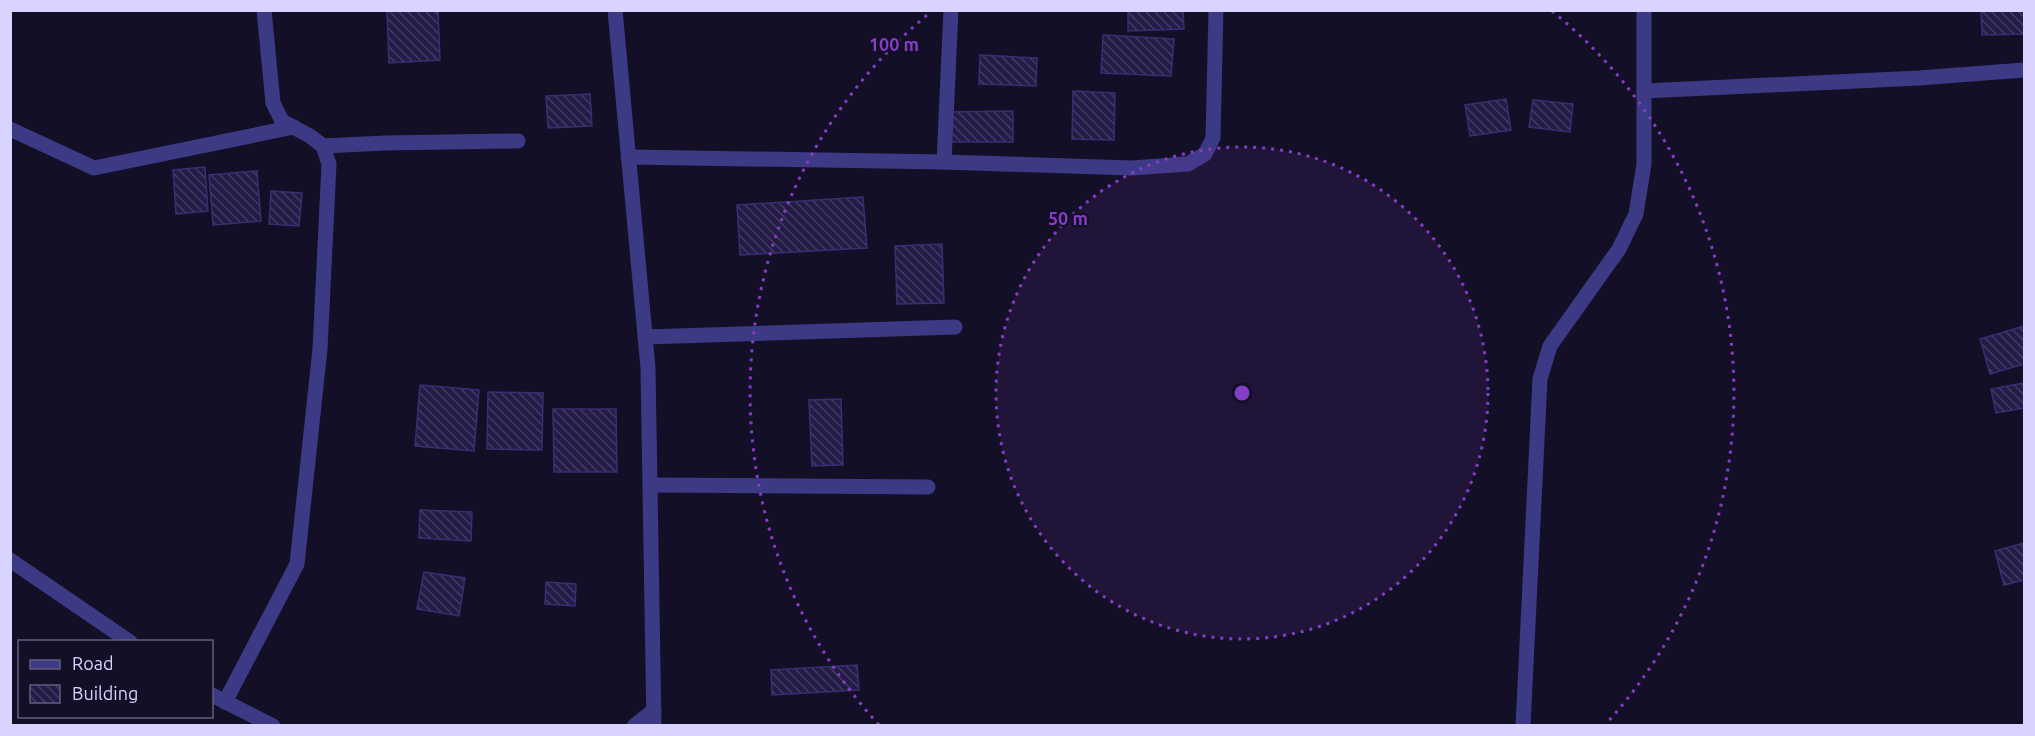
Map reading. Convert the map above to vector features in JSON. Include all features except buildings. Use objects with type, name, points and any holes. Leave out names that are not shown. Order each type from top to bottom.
[{"type":"street","points":[[264,10],[273,102],[282,122],[310,136],[323,147],[329,164],[320,349],[297,564],[218,698],[273,726]]},
{"type":"street","points":[[615,10],[648,368],[654,726]]},
{"type":"street","points":[[944,162],[951,10]]},
{"type":"street","points":[[628,157],[944,162],[1131,168],[1188,164],[1204,154],[1213,138],[1216,10]]},
{"type":"street","points":[[1523,726],[1540,379],[1550,346],[1619,249],[1636,214],[1644,164],[1644,10]]},
{"type":"street","points":[[1644,91],[1919,78],[2025,70]]},
{"type":"street","points":[[10,129],[94,168],[294,128]]},
{"type":"street","points":[[323,147],[385,143],[518,141]]},
{"type":"street","points":[[645,337],[956,327]]},
{"type":"street","points":[[650,484],[928,487]]},
{"type":"street","points":[[10,560],[127,640]]},
{"type":"street","points":[[634,726],[654,710]]}]
